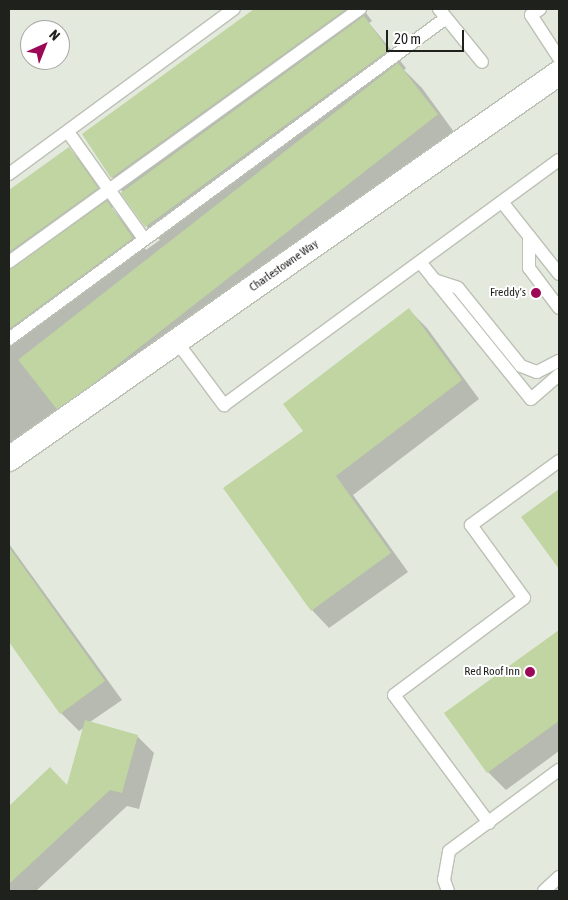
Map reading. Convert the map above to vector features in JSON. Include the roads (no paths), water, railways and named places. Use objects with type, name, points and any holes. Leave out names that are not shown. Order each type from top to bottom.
[{"type":"street","name":"Charlestowne Way","points":[[9,459],[559,73]]},
{"type":"lane","points":[[9,174],[234,9]]},
{"type":"lane","points":[[9,262],[360,9]]},
{"type":"lane","points":[[540,9],[531,15],[559,58]]},
{"type":"lane","points":[[9,339],[442,13],[482,62]]},
{"type":"lane","points":[[68,132],[144,239]]},
{"type":"lane","points":[[177,342],[224,405],[559,160]]},
{"type":"lane","points":[[502,202],[559,274]]},
{"type":"lane","points":[[529,236],[529,268],[559,308]]},
{"type":"lane","points":[[420,262],[531,399],[559,376]]},
{"type":"lane","points":[[434,280],[458,288],[520,366],[537,372],[559,361]]},
{"type":"lane","points":[[489,823],[394,695],[524,598],[471,526],[559,461]]},
{"type":"lane","points":[[448,891],[444,880],[449,851],[559,770]]},
{"type":"lane","points":[[544,891],[559,877]]},
{"type":"place","name":"Freddy's","points":[[536,293]]},
{"type":"place","name":"Red Roof Inn","points":[[530,672]]}]
